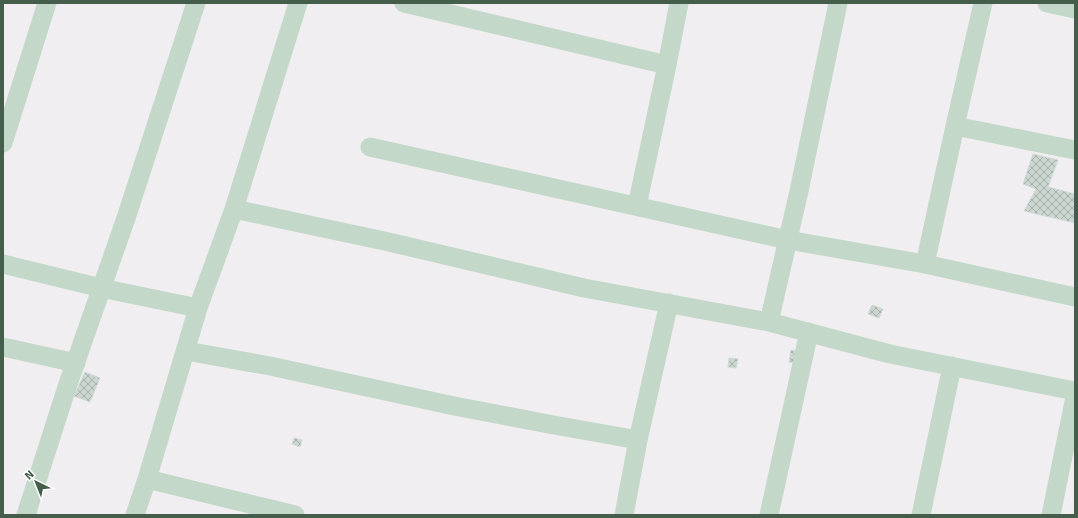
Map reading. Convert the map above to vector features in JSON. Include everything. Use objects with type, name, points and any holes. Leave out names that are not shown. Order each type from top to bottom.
[{"type":"street","points":[[3,143],[47,3]]},
{"type":"street","points":[[26,515],[101,288],[126,218],[196,3]]},
{"type":"street","points":[[135,515],[198,308],[234,209],[298,3]]},
{"type":"street","points":[[404,3],[667,66]]},
{"type":"street","points":[[637,206],[679,3]]},
{"type":"street","points":[[768,322],[788,240],[838,3]]},
{"type":"street","points":[[925,264],[983,3]]},
{"type":"street","points":[[1047,3],[1075,9]]},
{"type":"street","points":[[955,126],[1075,150]]},
{"type":"street","points":[[370,147],[788,240],[925,264],[1075,297]]},
{"type":"street","points":[[234,209],[389,242],[584,288],[768,322],[890,354],[1075,391]]},
{"type":"street","points":[[3,264],[101,288],[198,308]]},
{"type":"street","points":[[624,515],[638,440],[669,303]]},
{"type":"street","points":[[769,515],[808,332]]},
{"type":"street","points":[[3,347],[76,363]]},
{"type":"street","points":[[186,351],[270,366],[500,415],[638,440]]},
{"type":"street","points":[[921,515],[952,366]]},
{"type":"street","points":[[1051,515],[1075,397]]},
{"type":"street","points":[[147,479],[295,515]]},
{"type":"building","points":[[1033,154],[1058,160],[1048,187],[1075,194],[1075,223],[1024,211],[1036,189],[1023,184]]},
{"type":"building","points":[[872,305],[883,309],[879,318],[868,314]]},
{"type":"building","points":[[791,350],[799,351],[797,363],[789,362]]},
{"type":"building","points":[[729,358],[738,359],[736,368],[728,367]]},
{"type":"building","points":[[85,372],[100,378],[90,402],[74,396]]},
{"type":"building","points":[[294,438],[302,440],[300,447],[292,444]]}]
